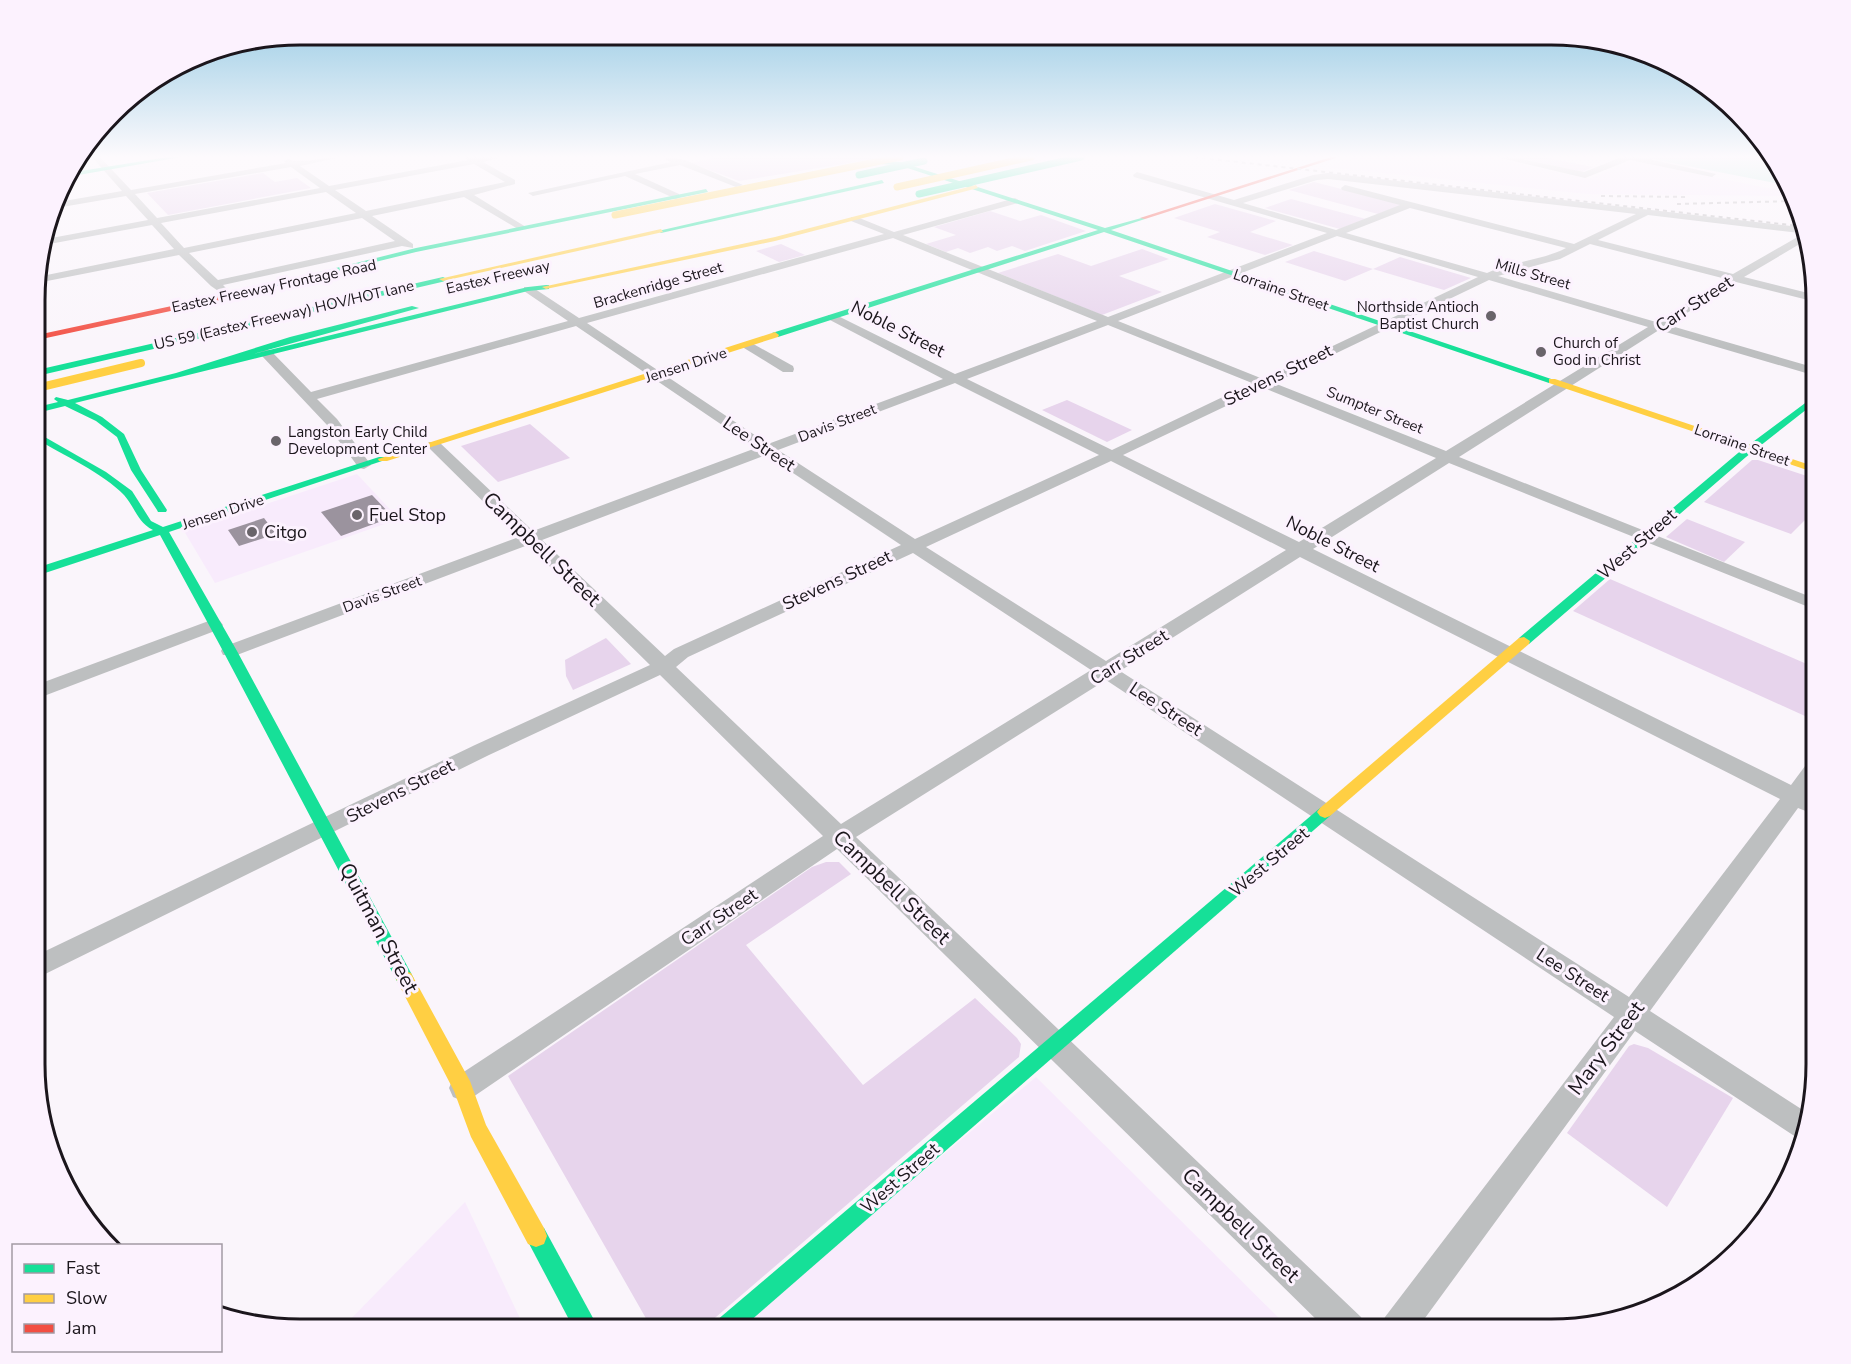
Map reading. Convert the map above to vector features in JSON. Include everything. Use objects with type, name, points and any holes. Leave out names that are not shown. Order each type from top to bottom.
[{"type":"main road","name":"Lorraine Street","points":[[228,296],[416,250],[553,221]]},
{"type":"main road","name":"Eastex Freeway Frontage Road","points":[[45,336],[467,244],[586,221]]},
{"type":"main road","name":"Eastex Freeway","points":[[339,289],[651,221]]},
{"type":"main road","name":"US 59 (Eastex Freeway) HOV/HOT lane","points":[[45,372],[285,313],[710,221]]},
{"type":"main road","name":"Eastex Freeway","points":[[45,388],[141,363],[743,221]]},
{"type":"main road","points":[[45,408],[809,221]]},
{"type":"main road","points":[[528,289],[732,248],[847,221]]},
{"type":"main road","name":"Lorraine Street","points":[[1075,221],[1806,467]]},
{"type":"main road","name":"Jensen Drive","points":[[45,569],[364,465],[434,445],[1135,221]]},
{"type":"main road","points":[[712,233],[728,224]]},
{"type":"main road","points":[[180,374],[355,322],[587,269],[685,243]]},
{"type":"main road","points":[[45,345],[92,333],[166,309]]},
{"type":"main road","points":[[45,376],[95,388],[138,384]]},
{"type":"main road","name":"Quitman Street","points":[[45,393],[68,402],[121,436],[136,470],[167,517],[163,531]]},
{"type":"main road","name":"West Street","points":[[736,1319],[1645,537],[1742,455],[1753,449],[1806,406]]},
{"type":"main road","name":"Quitman Street","points":[[45,440],[102,474],[128,493],[138,505],[147,523],[163,531],[325,828],[463,1088],[478,1130],[582,1319]]},
{"type":"main road","points":[[61,450],[82,446]]},
{"type":"main road","points":[[118,465],[136,470]]},
{"type":"street","points":[[52,240],[162,221]]},
{"type":"street","points":[[46,278],[337,221]]},
{"type":"street","points":[[373,221],[416,250]]},
{"type":"street","points":[[510,221],[521,227]]},
{"type":"street","name":"Sumpter Street","points":[[858,221],[1806,601]]},
{"type":"street","name":"Brackenridge Street","points":[[308,397],[944,221]]},
{"type":"street","name":"Mills Street","points":[[1293,221],[1806,369]]},
{"type":"street","name":"Davis Street","points":[[230,651],[1107,321],[1367,221]]},
{"type":"street","points":[[1481,221],[1806,295]]},
{"type":"street","name":"Stevens Street","points":[[45,963],[482,750],[664,666],[681,653],[1111,456],[1384,324],[1510,267],[1541,261],[1630,221]]},
{"type":"street","points":[[1721,221],[1796,229]]},
{"type":"street","points":[[155,222],[182,252],[228,296]]},
{"type":"street","name":"Carr Street","points":[[463,1088],[840,836],[1799,240]]},
{"type":"street","points":[[215,284],[404,242]]},
{"type":"street","name":"Lee Street","points":[[528,289],[913,545],[1799,1124]]},
{"type":"street","name":"Noble Street","points":[[832,317],[1805,802]]},
{"type":"street","points":[[748,345],[789,369]]},
{"type":"street","points":[[266,353],[332,422],[364,465]]},
{"type":"street","name":"Campbell Street","points":[[434,445],[1339,1319]]},
{"type":"street","points":[[45,689],[214,625]]},
{"type":"street","name":"Mary Street","points":[[1404,1319],[1631,1014],[1805,802]]},
{"type":"shaded area","points":[[956,221],[1057,221],[1086,231],[1025,251],[1012,246],[997,251],[988,247],[970,253],[958,248],[946,252],[926,244],[956,235],[934,227]]},
{"type":"shaded area","points":[[1183,221],[1275,221],[1250,232],[1293,245],[1265,255],[1207,237],[1220,232]]},
{"type":"shaded area","points":[[1310,221],[1362,221],[1340,229]]},
{"type":"shaded area","points":[[781,244],[805,255],[779,262],[756,251]]},
{"type":"shaded area","points":[[1142,249],[1169,259],[1119,276],[1162,292],[1102,315],[998,273],[1058,254],[1091,266]]},
{"type":"shaded area","points":[[1314,251],[1373,269],[1345,281],[1285,262]]},
{"type":"shaded area","points":[[1400,257],[1471,278],[1444,290],[1373,269]]},
{"type":"shaded area","points":[[1067,400],[1132,430],[1107,442],[1042,410]]},
{"type":"shaded area","points":[[530,424],[570,458],[498,482],[461,446]]},
{"type":"shaded area","points":[[1752,460],[1806,476],[1806,519],[1791,534],[1704,502]]},
{"type":"shaded area","points":[[357,474],[399,519],[215,583],[184,531]]},
{"type":"shaded area","points":[[1687,519],[1745,542],[1724,562],[1666,537]]},
{"type":"shaded area","points":[[1610,579],[1806,664],[1806,716],[1573,611]]},
{"type":"shaded area","points":[[606,638],[631,664],[573,690],[566,676],[565,660]]},
{"type":"shaded area","points":[[826,862],[839,862],[851,874],[746,945],[863,1085],[975,998],[1017,1038],[1021,1044],[1019,1057],[714,1319],[646,1319],[508,1076],[812,867]]},
{"type":"shaded area","points":[[1634,1044],[1648,1048],[1733,1098],[1667,1207],[1567,1133],[1629,1046]]},
{"type":"shaded area","points":[[1036,1077],[1280,1319],[747,1319]]},
{"type":"shaded area","points":[[465,1202],[520,1319],[351,1319]]},
{"type":"building","name":"Fuel Stop","points":[[372,495],[393,517],[341,536],[321,512]]},
{"type":"building","name":"Citgo","points":[[264,518],[276,534],[239,546],[228,530]]},
{"type":"railway","points":[[1752,221],[1794,225]]},
{"type":"traffic: fast","points":[[228,296],[416,250],[560,221]]},
{"type":"traffic: fast","points":[[661,231],[708,221]]},
{"type":"traffic: fast","points":[[1076,221],[1552,381]]},
{"type":"traffic: fast","points":[[775,335],[1135,221]]},
{"type":"traffic: fast","points":[[45,371],[443,279]]},
{"type":"traffic: fast","points":[[45,408],[528,289],[546,287]]},
{"type":"traffic: fast","points":[[180,374],[293,339],[415,308]]},
{"type":"traffic: fast","points":[[59,399],[99,419],[121,436],[136,470],[162,510]]},
{"type":"traffic: fast","points":[[1524,641],[1742,455],[1806,406]]},
{"type":"traffic: fast","points":[[45,440],[102,474],[128,493],[147,523],[163,531],[230,651],[405,979]]},
{"type":"traffic: fast","points":[[45,569],[383,459]]},
{"type":"traffic: fast","points":[[736,1319],[1325,812]]},
{"type":"traffic: fast","points":[[536,1236],[582,1319]]},
{"type":"traffic: slow","points":[[546,287],[775,239],[846,221]]},
{"type":"traffic: slow","points":[[443,279],[661,231]]},
{"type":"traffic: slow","points":[[383,459],[775,335]]},
{"type":"traffic: slow","points":[[45,386],[141,363]]},
{"type":"traffic: slow","points":[[1552,381],[1806,467]]},
{"type":"traffic: slow","points":[[1325,812],[1524,641]]},
{"type":"traffic: slow","points":[[405,979],[463,1088],[478,1130],[536,1236]]},
{"type":"traffic: jam","points":[[45,336],[246,292]]},
{"type":"place","name":"Northside Antioch Baptist Church","points":[[1491,316]]},
{"type":"place","name":"Church of God in Christ","points":[[1541,352]]},
{"type":"place","name":"Langston Early Child Development Center","points":[[276,441]]},
{"type":"place","name":"Fuel Stop","points":[[357,515]]},
{"type":"place","name":"Citgo","points":[[252,532]]}]
